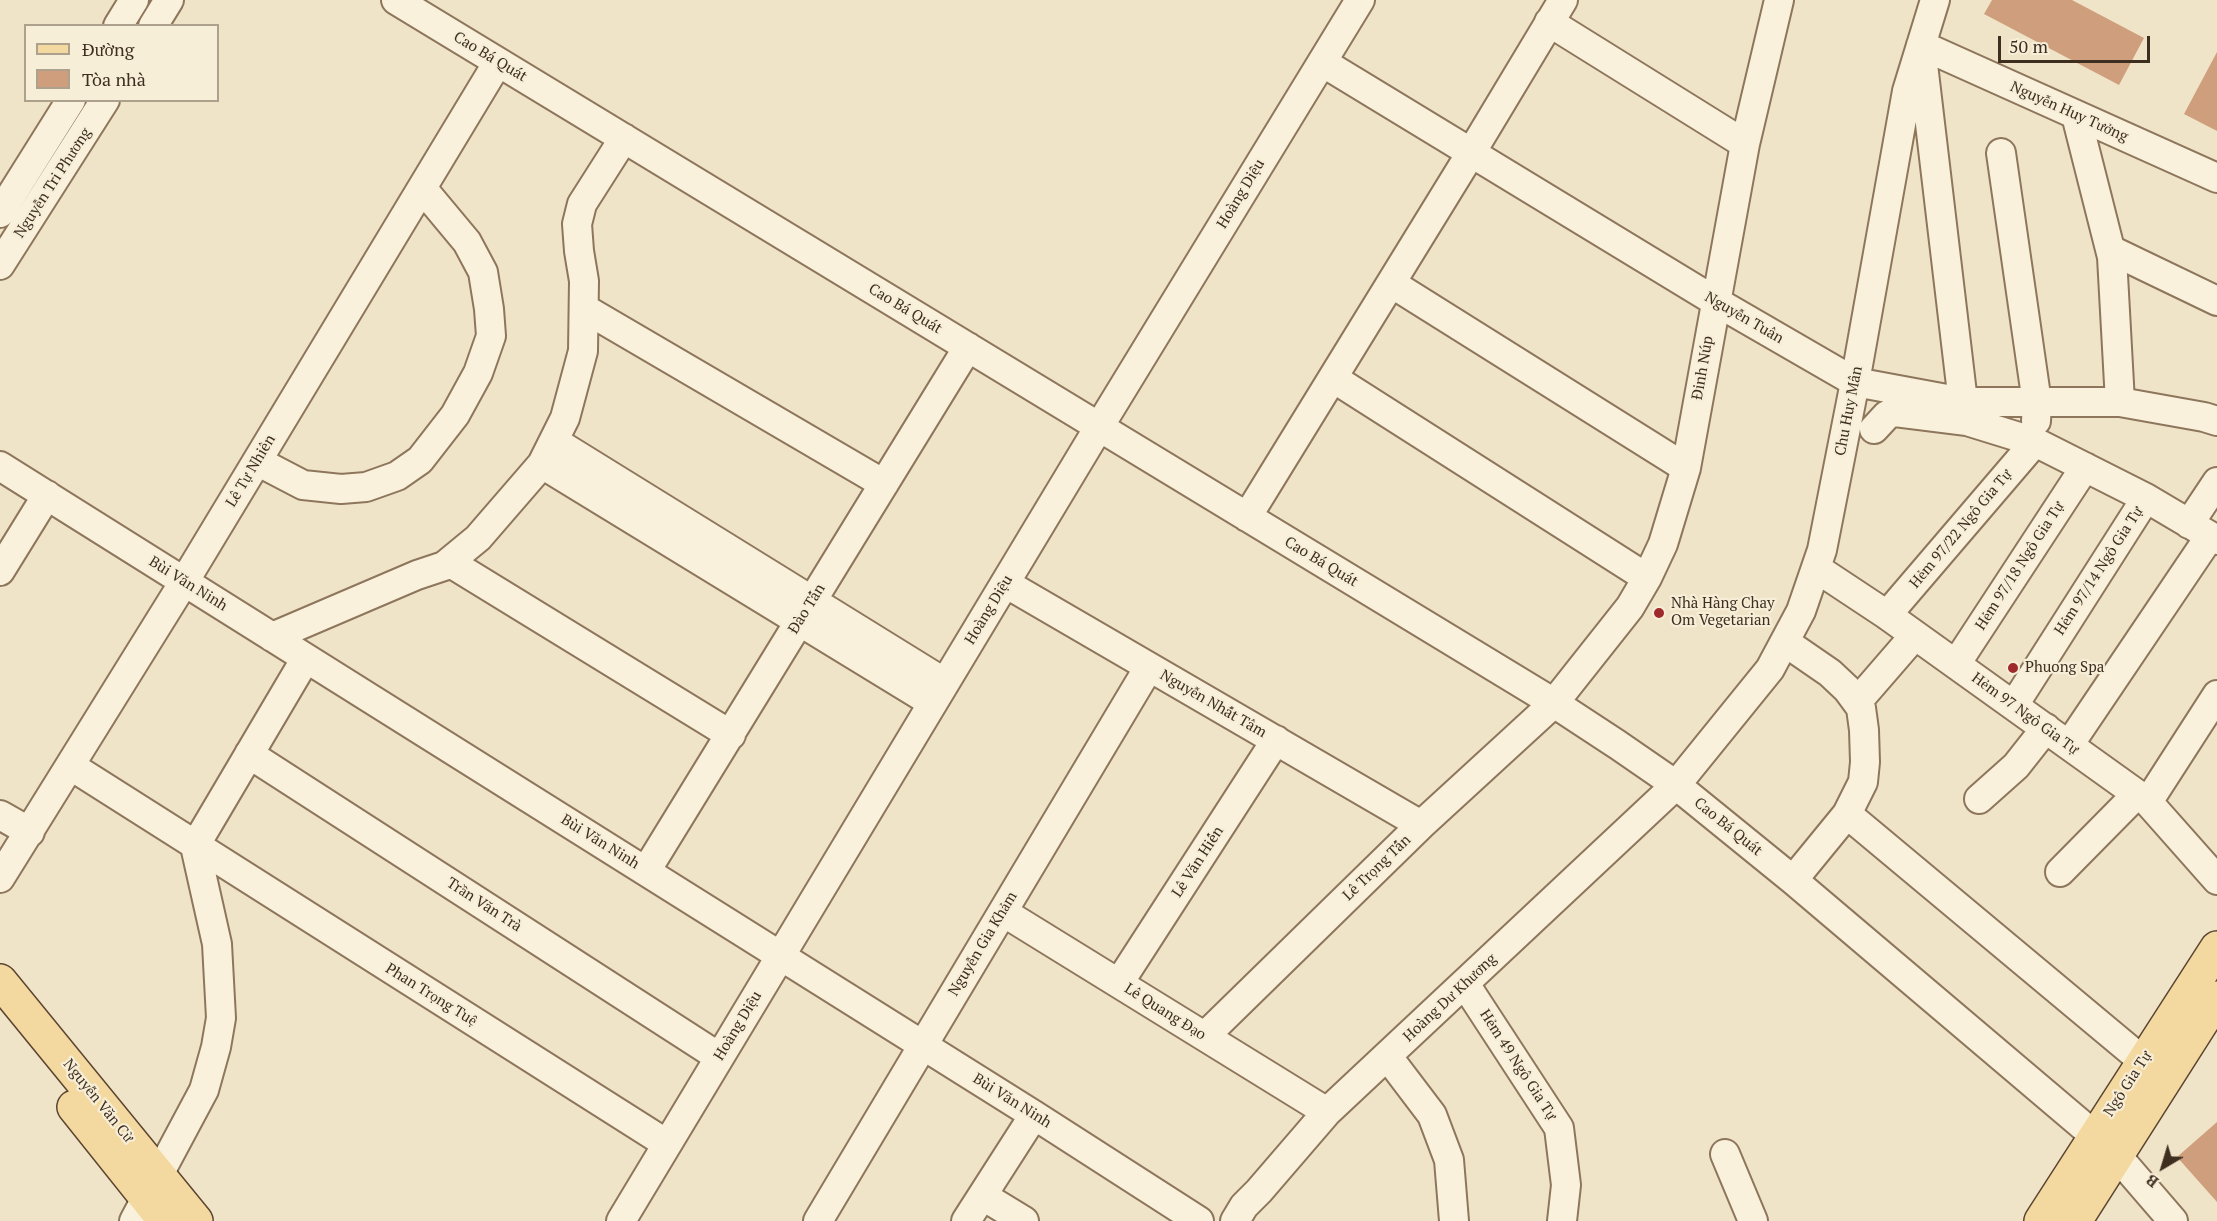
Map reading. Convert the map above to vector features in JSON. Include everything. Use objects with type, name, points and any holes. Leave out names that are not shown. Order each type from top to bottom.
[{"type":"main road","name":"Ngô Gia Tự","points":[[2075,1221],[2143,1061],[2217,948]]},
{"type":"main road","name":"Nguyễn Văn Cừ","points":[[0,981],[151,1203]]},
{"type":"main road","name":"Ngô Gia Tự","points":[[2041,1221],[2106,1146],[2217,998]]},
{"type":"main road","name":"Nguyễn Văn Cừ","points":[[0,1015],[151,1203],[196,1221]]},
{"type":"street","points":[[119,24],[134,0]]},
{"type":"street","points":[[154,24],[169,0]]},
{"type":"street","name":"Cao Bá Quát","points":[[396,0],[1554,703],[1676,785],[1793,879],[2106,1146],[2173,1221]]},
{"type":"street","name":"Đinh Núp","points":[[1554,703],[1630,607],[1663,544],[1686,468],[1745,144],[1779,0]]},
{"type":"street","name":"Chu Huy Mân","points":[[1676,785],[1770,669],[1801,611],[1822,550],[1855,382],[1907,91],[1935,0]]},
{"type":"street","name":"Hoàng Diệu","points":[[621,1221],[1099,427],[1322,62],[1351,6]]},
{"type":"street","points":[[1247,516],[1556,11],[1745,144]]},
{"type":"street","points":[[1921,45],[1963,402]]},
{"type":"street","name":"Nguyễn Huy Tưởng","points":[[1921,45],[2217,178]]},
{"type":"street","name":"Lê Tự Nhiên","points":[[0,878],[184,582],[498,62]]},
{"type":"street","name":"Nguyễn Tuân","points":[[1322,62],[1715,301],[1855,382],[1963,402],[2120,402],[2217,421]]},
{"type":"street","name":"Nguyễn Tri Phương","points":[[0,213],[70,102]]},
{"type":"street","name":"Nguyễn Tri Phương","points":[[0,265],[104,102]]},
{"type":"street","points":[[2076,115],[2111,250],[2120,402]]},
{"type":"street","points":[[272,637],[417,575],[444,566],[478,538],[548,452],[565,418],[583,351],[584,281],[577,224],[582,204],[624,138]]},
{"type":"street","points":[[2001,153],[2037,403],[2035,442]]},
{"type":"street","points":[[257,461],[303,484],[341,489],[366,487],[397,476],[420,460],[455,415],[478,373],[491,336],[489,309],[483,272],[467,242],[422,188]]},
{"type":"street","points":[[2111,250],[2217,301]]},
{"type":"street","points":[[1391,284],[1686,468]]},
{"type":"street","points":[[585,309],[884,484]]},
{"type":"street","name":"Đào Tấn","points":[[646,871],[968,347]]},
{"type":"street","points":[[1333,378],[1647,578]]},
{"type":"street","points":[[1874,429],[1887,415],[1895,412],[1967,421],[2035,442],[2146,498],[2206,533]]},
{"type":"street","name":"Hẻm 97/22 Ngô Gia Tự","points":[[1887,615],[2035,442]]},
{"type":"street","points":[[548,452],[939,693]]},
{"type":"street","name":"Bùi Văn Ninh","points":[[0,466],[923,1045],[1199,1221]]},
{"type":"street","name":"Hẻm 97/18 Ngô Gia Tự","points":[[1956,664],[2085,467]]},
{"type":"street","points":[[2069,745],[2206,533],[2217,482]]},
{"type":"street","points":[[0,572],[47,495]]},
{"type":"street","name":"Hẻm 97/14 Ngô Gia Tự","points":[[2014,705],[2146,498]]},
{"type":"street","points":[[449,562],[731,735]]},
{"type":"street","name":"Hẻm 97 Ngô Gia Tự","points":[[1816,568],[1887,615],[2143,798],[2217,880]]},
{"type":"street","name":"Nguyễn Nhất Tâm","points":[[1005,583],[1421,825]]},
{"type":"street","points":[[1857,702],[1915,635]]},
{"type":"street","points":[[1785,642],[1830,673],[1847,688],[1861,708],[1864,730],[1863,782],[1847,814],[1793,879]]},
{"type":"street","points":[[151,1203],[204,1089],[216,1047],[221,1017],[217,944],[195,846],[306,658]]},
{"type":"street","name":"Nguyễn Gia Khảm","points":[[818,1221],[1149,667]]},
{"type":"street","points":[[2060,872],[2143,798],[2217,695]]},
{"type":"street","name":"Lê Trọng Tấn","points":[[1205,1036],[1421,825],[1554,703]]},
{"type":"street","points":[[1979,799],[2016,766],[2046,728]]},
{"type":"street","name":"Lê Văn Hiến","points":[[1119,983],[1276,740]]},
{"type":"street","name":"Trần Văn Trà","points":[[249,754],[719,1057]]},
{"type":"street","name":"Phan Trọng Tuệ","points":[[70,766],[667,1144]]},
{"type":"street","name":"Hoàng Dư Khương","points":[[1234,1221],[1244,1206],[1327,1112],[1676,785]]},
{"type":"street","points":[[1847,814],[2143,1061]]},
{"type":"street","points":[[0,815],[30,832]]},
{"type":"street","name":"Lê Quang Đạo","points":[[1003,912],[1327,1112]]},
{"type":"street","name":"Hẻm 49 Ngô Gia Tự","points":[[1466,984],[1559,1128],[1566,1185],[1562,1221]]},
{"type":"street","points":[[1388,1057],[1432,1115],[1449,1160],[1454,1221]]},
{"type":"street","points":[[966,1221],[1034,1115]]},
{"type":"street","points":[[1725,1154],[1753,1221]]},
{"type":"street","points":[[983,1196],[1024,1221]]},
{"type":"building","points":[[1992,0],[2072,0],[2144,38],[2119,85],[1984,14]]},
{"type":"building","points":[[2217,52],[2217,131],[2184,114]]},
{"type":"building","points":[[2217,1122],[2217,1202],[2177,1157]]},
{"type":"place","name":"Nhà Hàng Chay Om Vegetarian","points":[[1659,613]]},
{"type":"place","name":"Phuong Spa","points":[[2013,668]]}]
